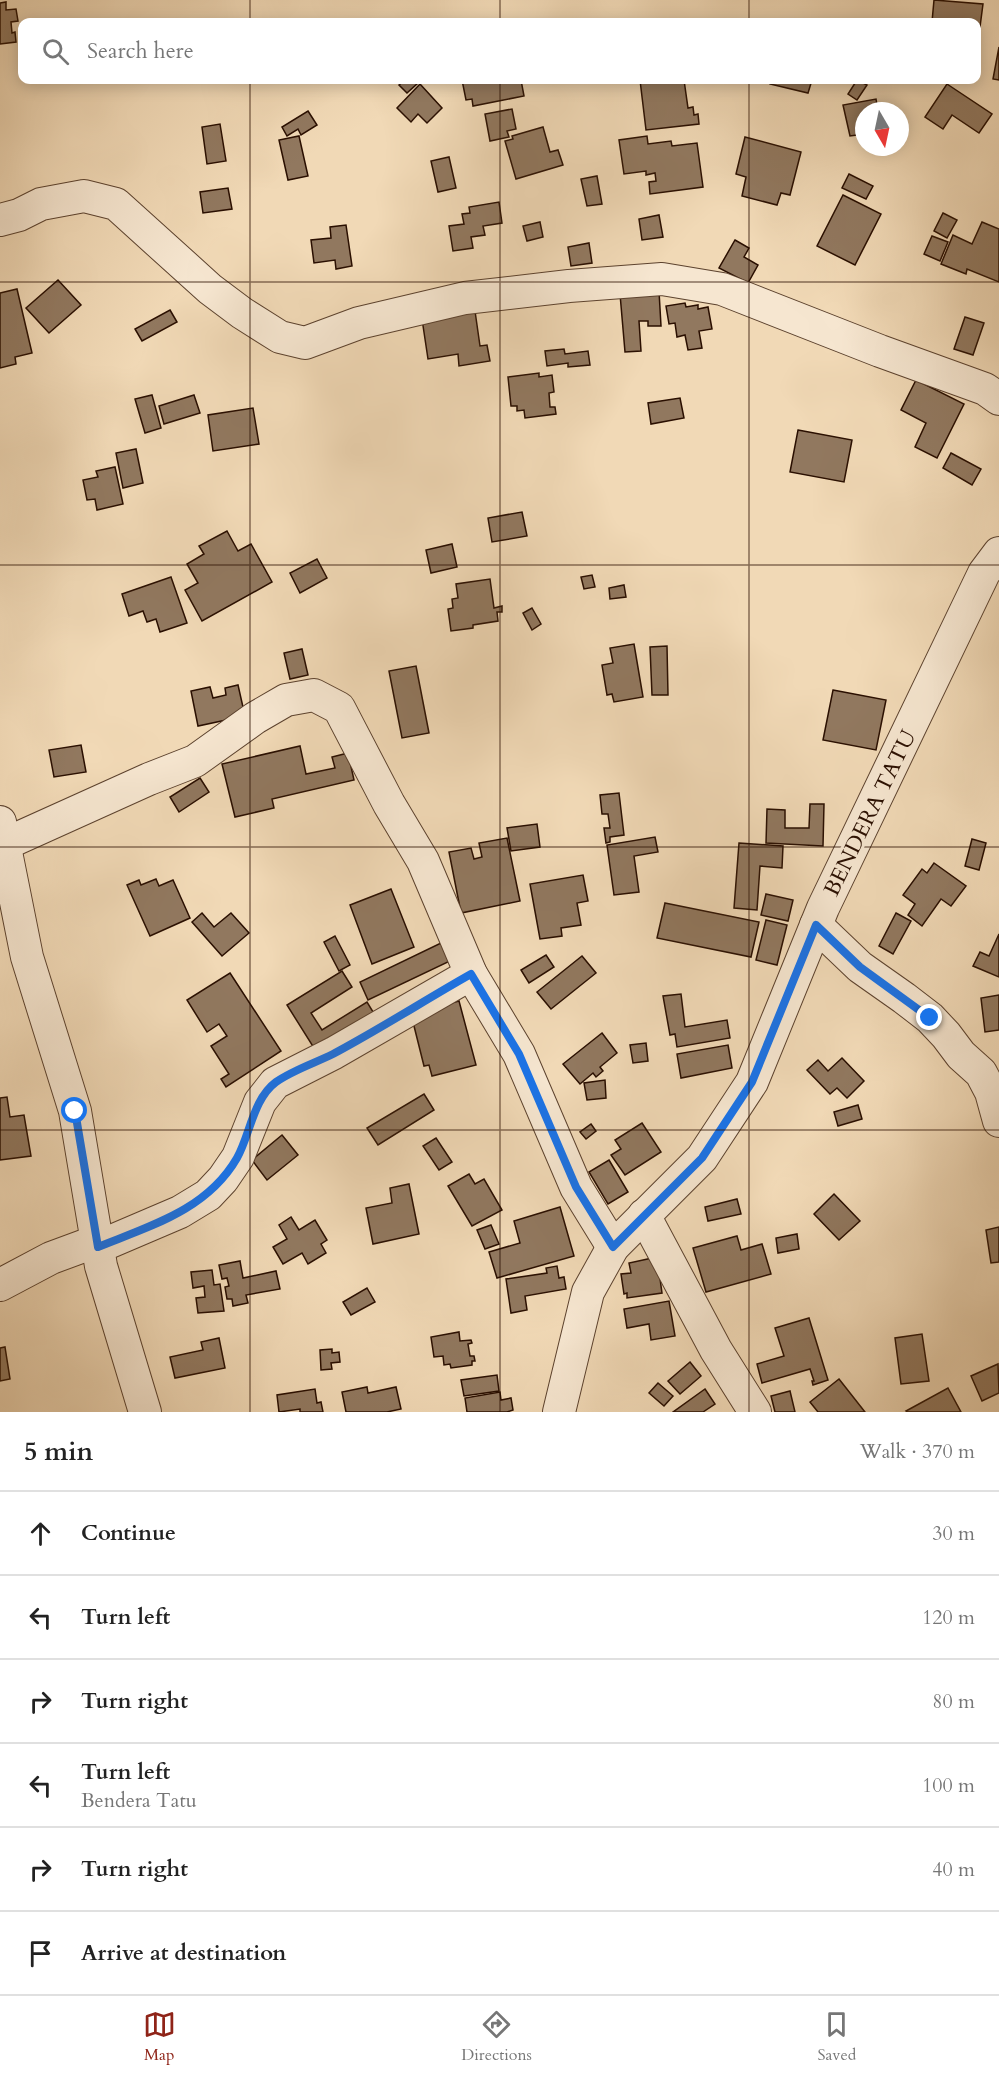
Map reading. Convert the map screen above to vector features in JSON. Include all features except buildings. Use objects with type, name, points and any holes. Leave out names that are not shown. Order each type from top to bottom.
[{"type":"street","points":[[0,220],[19,215],[41,204],[84,196],[117,204],[218,295],[280,337],[305,343],[359,323],[465,298],[569,286],[662,279],[722,289],[985,389],[999,399]]},
{"type":"street","name":"BENDERA TATU","points":[[559,1412],[588,1292],[613,1247],[702,1158],[752,1082],[816,925],[984,573],[999,553]]},
{"type":"street","points":[[145,1412],[101,1266],[75,1111],[27,957],[2,833],[195,761],[255,718],[286,700],[314,695],[339,708],[389,804],[423,861],[471,974],[519,1054],[576,1187],[613,1247]]},
{"type":"street","points":[[816,925],[860,967],[921,1011],[946,1035],[961,1055],[981,1073],[991,1092],[999,1120]]},
{"type":"street","points":[[0,1285],[51,1258],[97,1244],[180,1212],[208,1195],[223,1179],[238,1157],[260,1102],[275,1083],[334,1053],[471,974]]},
{"type":"street","points":[[645,1215],[716,1350],[755,1412]]},
{"type":"route","points":[[75,1111],[98,1247],[180,1212],[208,1195],[223,1179],[238,1157],[260,1102],[275,1083],[334,1053],[471,974],[519,1054],[576,1187],[613,1247],[702,1158],[752,1082],[816,925],[860,967],[930,1018]]}]
